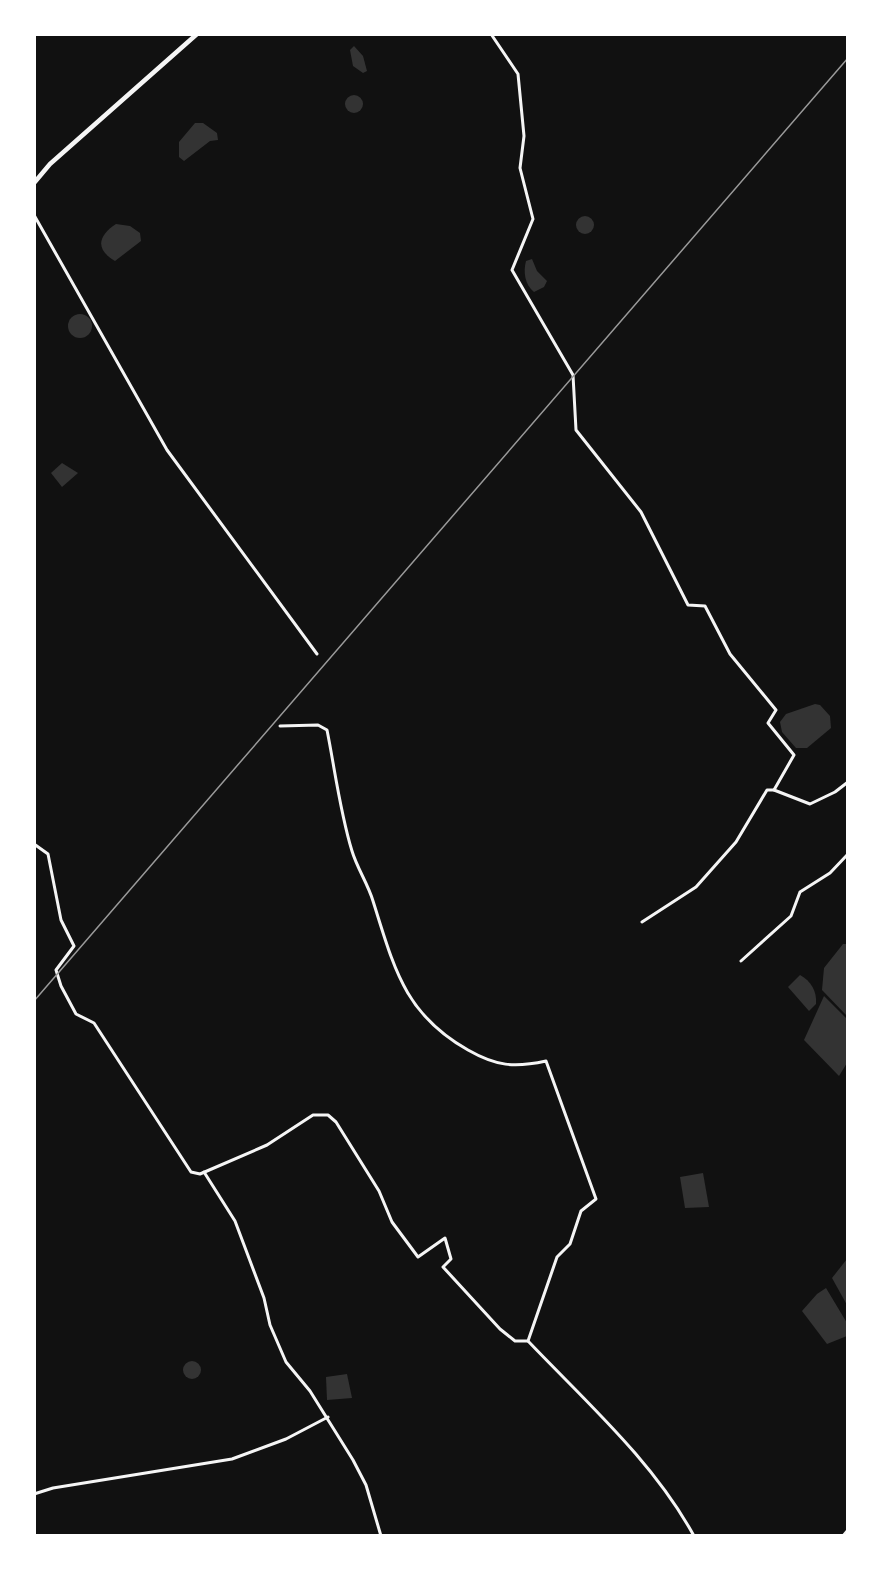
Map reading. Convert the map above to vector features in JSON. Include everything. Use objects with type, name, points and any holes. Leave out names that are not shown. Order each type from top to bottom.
[{"type":"main road","points":[[34,183],[50,164],[197,34]]},
{"type":"street","points":[[491,34],[518,74],[524,136],[520,168],[533,219],[512,270],[573,375],[576,430],[641,512],[688,605],[705,606],[730,654],[776,710],[768,723],[794,755],[774,790]]},
{"type":"street","points":[[34,215],[167,450],[317,654]]},
{"type":"street","points":[[280,726],[318,724],[327,730],[352,854],[373,899],[391,956],[413,1003],[424,1018],[448,1039],[499,1065],[546,1061],[596,1199],[581,1211],[570,1244],[557,1257],[528,1341]]},
{"type":"street","points":[[642,922],[696,887],[736,842],[767,790],[774,790],[810,804],[835,792],[848,782]]},
{"type":"street","points":[[34,844],[48,854],[61,920],[74,944],[73,949],[56,970],[61,986],[76,1014],[94,1023],[186,1166],[193,1173],[204,1172],[267,1145],[313,1115],[328,1115],[336,1122],[372,1179],[392,1222],[418,1257],[445,1238],[451,1259],[443,1266],[500,1329],[515,1341],[528,1341],[615,1430],[676,1503],[694,1536]]},
{"type":"street","points":[[741,961],[791,916],[800,892],[830,873],[848,854]]},
{"type":"street","points":[[204,1172],[235,1221],[286,1362],[328,1417],[366,1485],[381,1536]]},
{"type":"street","points":[[34,1494],[53,1488],[232,1458],[286,1438],[328,1417]]},
{"type":"street","points":[[843,1536],[848,1530]]},
{"type":"shaded area","points":[[354,46],[363,56],[367,71],[363,73],[353,66],[350,50]]},
{"type":"shaded area","points":[[354,95],[360,98],[363,104],[360,110],[354,113],[348,110],[345,104],[348,98]]},
{"type":"shaded area","points":[[195,123],[203,123],[217,133],[218,140],[210,141],[184,161],[179,157],[179,142]]},
{"type":"shaded area","points":[[585,216],[591,219],[594,225],[591,231],[585,234],[579,231],[576,225],[579,219]]},
{"type":"shaded area","points":[[116,224],[130,226],[140,233],[141,241],[115,261],[104,252],[101,242],[110,228]]},
{"type":"shaded area","points":[[532,259],[537,271],[547,281],[544,287],[534,292],[525,274],[526,261]]},
{"type":"shaded area","points":[[80,314],[85,315],[91,321],[91,331],[85,337],[80,338],[75,337],[69,331],[68,326],[69,321],[75,315]]},
{"type":"shaded area","points":[[62,463],[78,473],[62,487],[51,473]]},
{"type":"shaded area","points":[[815,704],[820,705],[830,716],[831,728],[807,748],[796,748],[782,732],[780,722],[786,714]]},
{"type":"shaded area","points":[[843,944],[847,944],[847,1016],[822,990],[824,968]]},
{"type":"shaded area","points":[[800,975],[810,983],[815,995],[816,1004],[809,1011],[788,987]]},
{"type":"shaded area","points":[[824,996],[847,1019],[847,1063],[839,1076],[804,1040]]},
{"type":"shaded area","points":[[703,1173],[709,1207],[685,1208],[680,1177]]},
{"type":"shaded area","points":[[847,1259],[847,1305],[832,1278]]},
{"type":"shaded area","points":[[826,1288],[847,1323],[847,1336],[827,1344],[802,1311],[817,1294]]},
{"type":"shaded area","points":[[192,1361],[198,1364],[201,1370],[198,1376],[192,1379],[186,1376],[183,1370],[186,1364]]},
{"type":"shaded area","points":[[347,1374],[352,1398],[327,1400],[326,1377]]},
{"type":"railway","points":[[34,1001],[848,58]]}]
